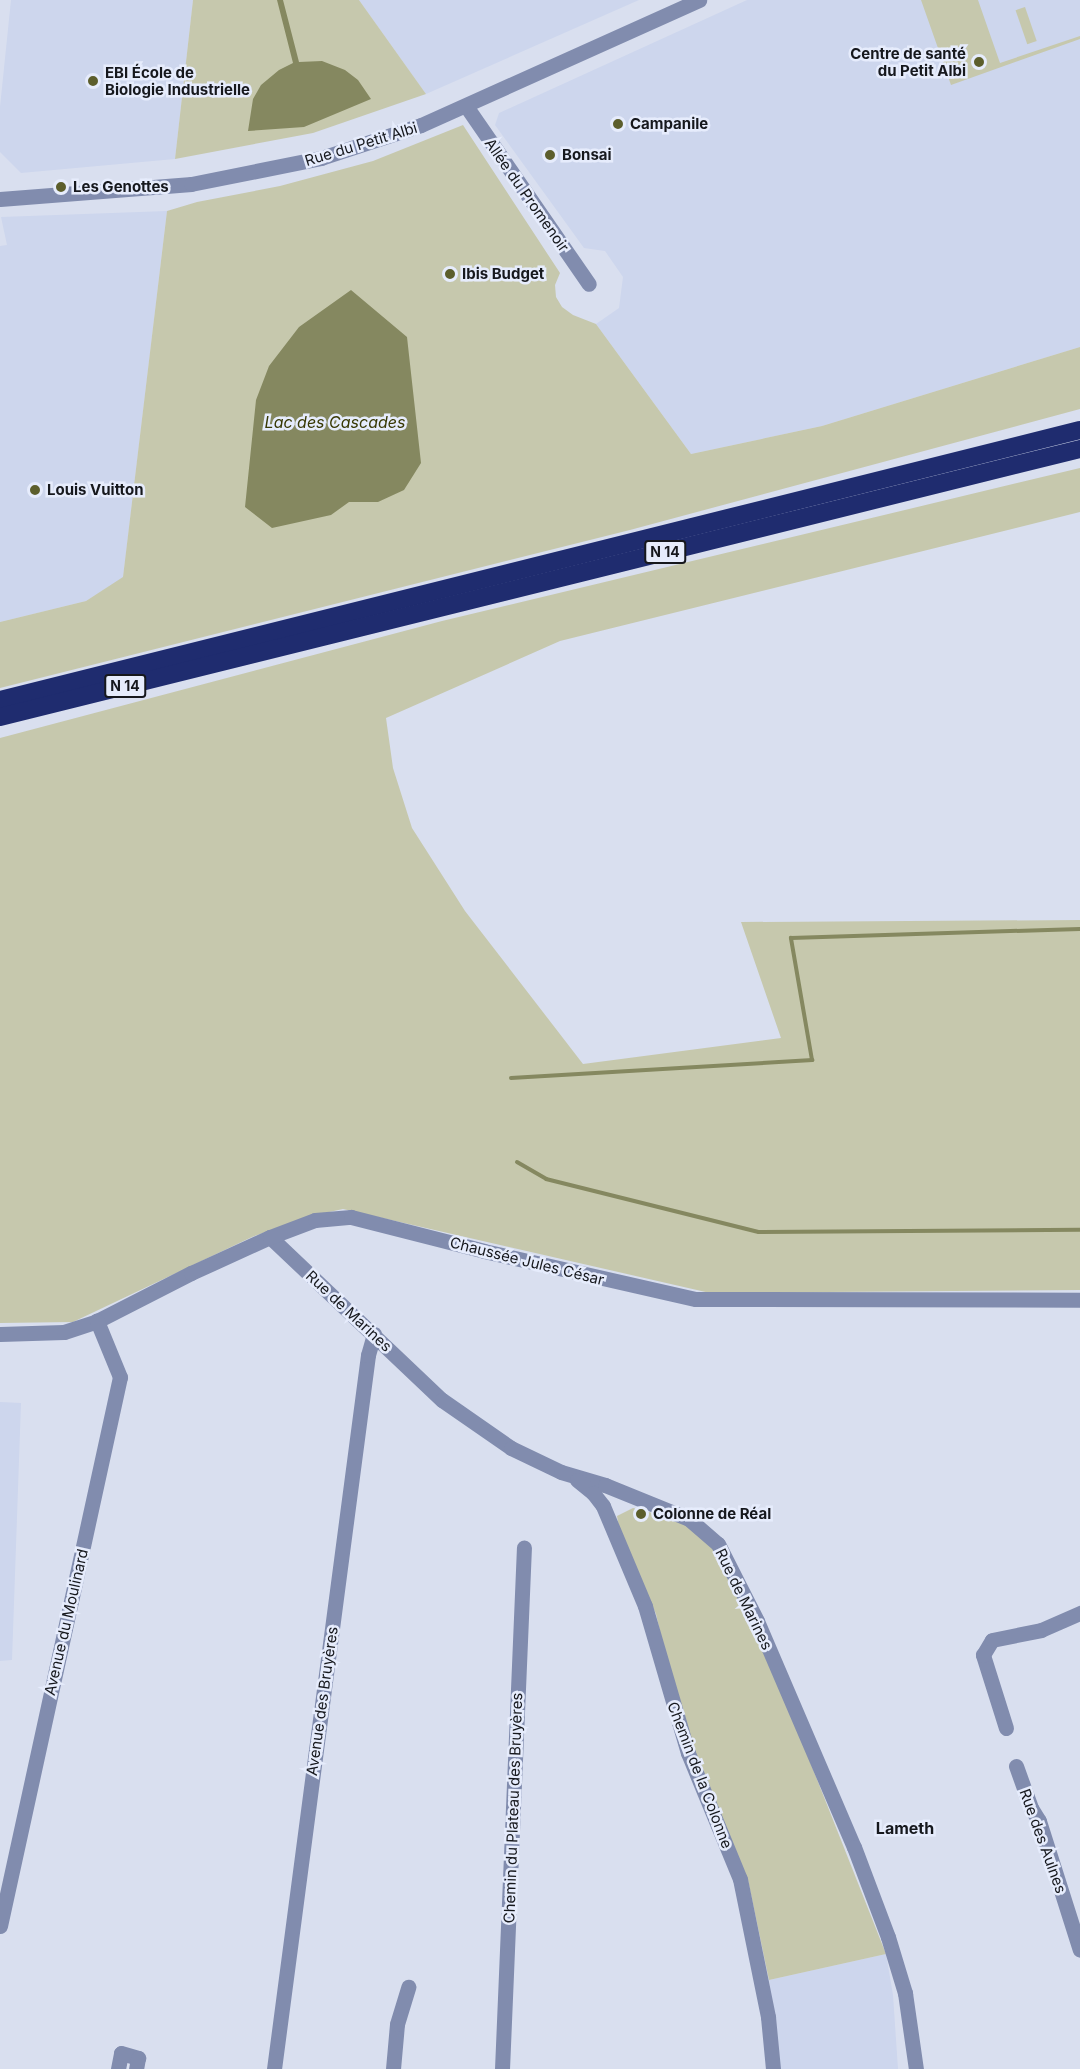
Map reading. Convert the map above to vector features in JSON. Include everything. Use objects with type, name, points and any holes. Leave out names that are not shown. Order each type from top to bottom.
[{"type":"highway","name":"N 14","points":[[0,700],[1080,430]]},
{"type":"highway","name":"N 14","points":[[0,717],[1080,449]]},
{"type":"street","name":"Rue du Petit Albi","points":[[0,199],[191,184],[274,169],[373,142],[466,106],[699,0]]},
{"type":"street","name":"Allée du Promenoir","points":[[466,106],[589,284]]},
{"type":"street","name":"Chaussée Jules César","points":[[0,1334],[64,1332],[98,1321],[190,1273],[270,1237],[315,1220],[351,1216],[484,1251],[696,1299],[1080,1300]]},
{"type":"street","name":"Rue de Marines","points":[[270,1237],[442,1400],[511,1448],[561,1472],[605,1485],[689,1519],[710,1536],[728,1562],[757,1620],[854,1847],[888,1937],[905,1994],[916,2069]]},
{"type":"street","name":"Avenue du Moulinard","points":[[0,1926],[120,1377],[98,1321]]},
{"type":"street","name":"Avenue des Bruyères","points":[[274,2069],[366,1366],[374,1334]]},
{"type":"street","name":"Chemin de la Colonne","points":[[561,1472],[586,1486],[603,1506],[650,1620],[665,1683],[688,1753],[740,1879],[768,2017],[773,2069]]},
{"type":"street","name":"Chemin du Plateau des Bruyères","points":[[502,2069],[524,1547]]},
{"type":"street","points":[[1006,1728],[982,1655],[992,1640],[1041,1630],[1080,1613]]},
{"type":"street","name":"Rue des Aulnes","points":[[1016,1766],[1031,1808],[1039,1821],[1080,1950]]},
{"type":"street","points":[[393,2069],[397,2024],[408,1987]]},
{"type":"street","points":[[118,2069],[121,2053],[138,2058],[136,2069]]},
{"type":"shaded area","name":"EBI École de Biologie Industrielle","points":[[11,0],[193,0],[175,159],[21,173],[0,152],[0,107]]},
{"type":"shaded area","points":[[193,0],[359,0],[426,94],[313,133],[175,159]]},
{"type":"shaded area","points":[[359,0],[639,0],[426,94]]},
{"type":"shaded area","points":[[747,0],[1080,0],[1080,347],[822,426],[691,454],[596,324],[619,308],[623,277],[605,251],[584,248],[495,125],[499,113]]},
{"type":"shaded area","points":[[921,0],[978,0],[1000,63],[1080,36],[1080,39],[951,85]]},
{"type":"shaded area","points":[[1025,7],[1037,41],[1027,44],[1016,10]]},
{"type":"shaded area","points":[[463,125],[560,273],[555,285],[556,297],[562,307],[573,315],[596,324],[691,454],[822,426],[1080,347],[1080,409],[630,530],[0,688],[0,622],[86,601],[123,577],[167,211],[197,202],[280,186],[373,161]]},
{"type":"shaded area","points":[[167,211],[123,578],[86,601],[0,622],[0,246],[7,245],[1,217]]},
{"type":"shaded area","points":[[1080,468],[1080,512],[560,641],[386,718],[393,768],[412,828],[465,911],[583,1064],[781,1038],[741,922],[1080,920],[1080,1290],[710,1293],[343,1209],[306,1217],[252,1237],[73,1322],[0,1323],[0,738],[442,621]]},
{"type":"shaded area","points":[[0,1402],[21,1403],[12,1660],[0,1661]]},
{"type":"shaded area","points":[[633,1508],[692,1523],[723,1559],[805,1749],[886,1954],[769,1980],[748,1880],[695,1753],[671,1679],[656,1614],[620,1533],[617,1516]]},
{"type":"shaded area","points":[[886,1954],[893,1995],[898,2069],[780,2069],[769,1980]]},
{"type":"water","points":[[277,0],[283,0],[299,62],[322,61],[345,70],[358,80],[371,99],[304,127],[248,131],[253,99],[261,85],[279,70],[293,63]]},
{"type":"water","name":"Lac des Cascades","points":[[351,290],[407,337],[421,463],[404,490],[378,502],[349,502],[331,515],[272,528],[245,507],[256,400],[269,366],[299,327]]},
{"type":"waterway","points":[[511,1078],[812,1060],[791,938],[1080,929]]},
{"type":"waterway","points":[[517,1162],[546,1179],[759,1232],[1080,1230]]},
{"type":"place","name":"Centre de santé du Petit Albi","points":[[979,62]]},
{"type":"place","name":"EBI École de Biologie Industrielle","points":[[93,81]]},
{"type":"place","name":"Campanile","points":[[618,124]]},
{"type":"place","name":"Bonsai","points":[[550,155]]},
{"type":"place","name":"Les Genottes","points":[[61,187]]},
{"type":"place","name":"Ibis Budget","points":[[450,274]]},
{"type":"place","name":"Louis Vuitton","points":[[35,490]]},
{"type":"place","name":"Colonne de Réal","points":[[641,1514]]},
{"type":"district","name":"Lameth","points":[[905,1828]]}]
